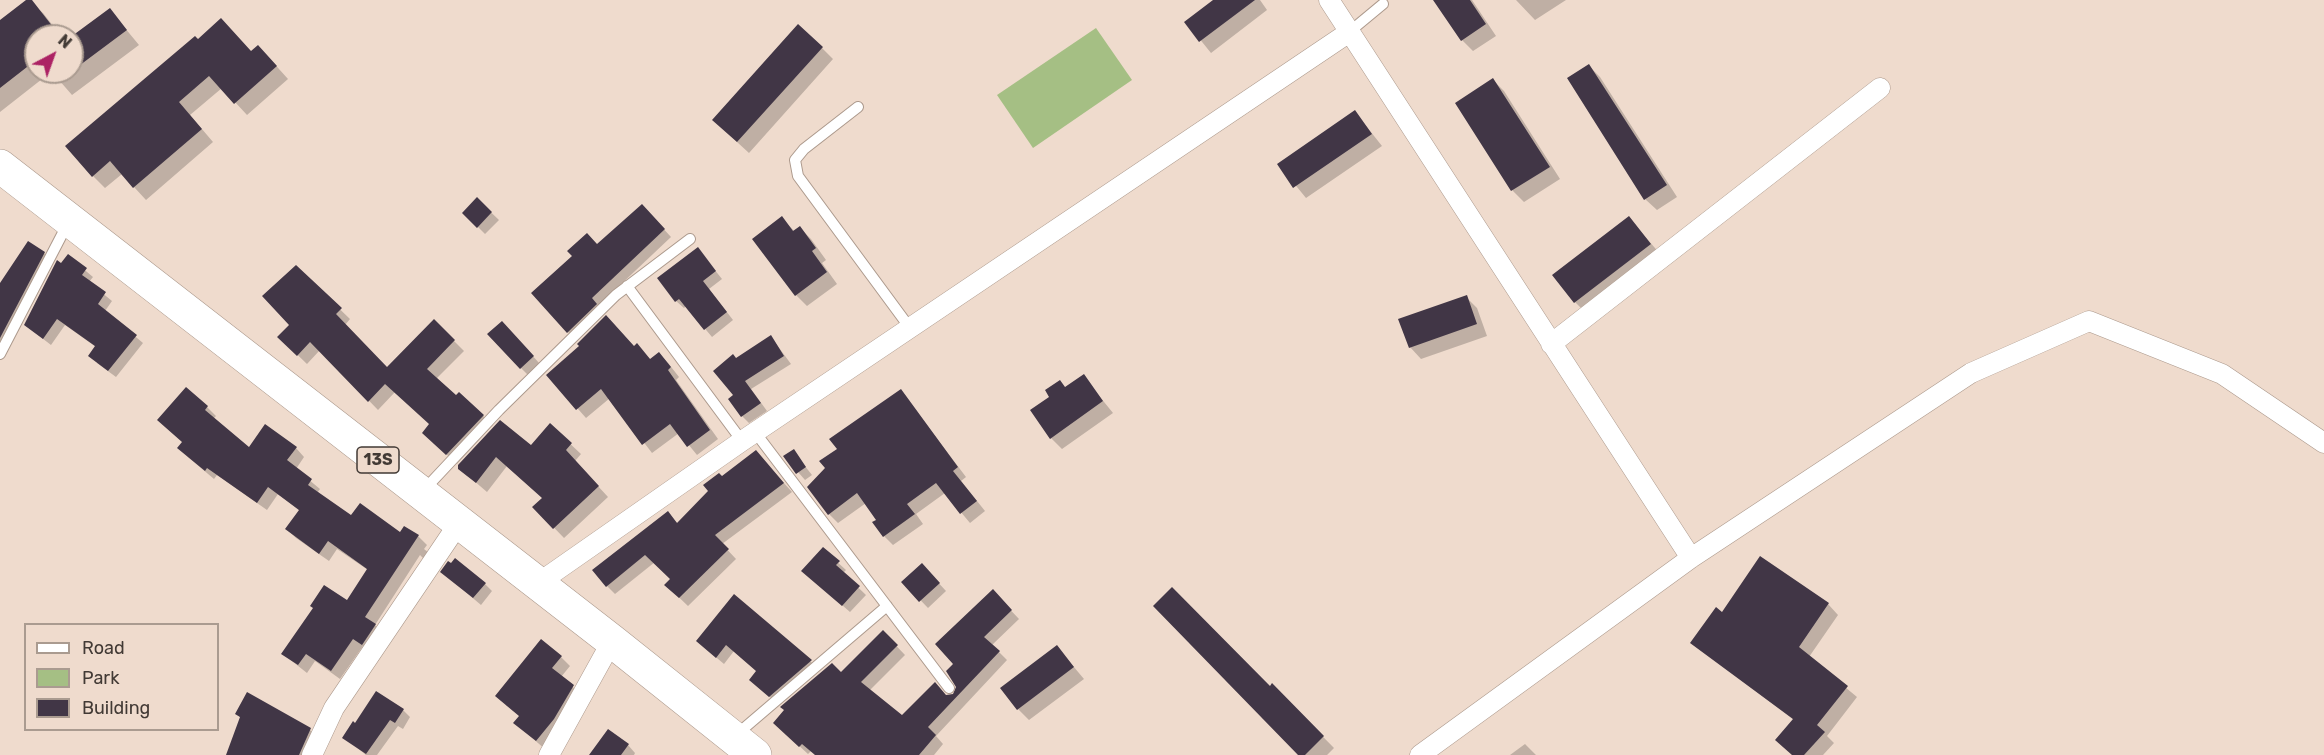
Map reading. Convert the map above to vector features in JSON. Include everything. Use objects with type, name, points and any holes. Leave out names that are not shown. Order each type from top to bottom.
[{"type":"highway","name":"13S","points":[[0,166],[612,641],[739,747]]},
{"type":"street","points":[[1329,0],[1348,33],[1691,558]]},
{"type":"street","points":[[537,584],[748,436],[1348,33]]},
{"type":"street","points":[[1551,344],[1880,88]]},
{"type":"street","points":[[1420,755],[1691,558],[1971,373],[2089,321],[2222,374],[2324,443]]},
{"type":"street","points":[[312,755],[334,708],[459,523]]},
{"type":"street","points":[[549,755],[612,641]]},
{"type":"lane","points":[[1348,33],[1383,4]]},
{"type":"lane","points":[[858,107],[804,149],[795,160],[798,176],[910,328]]},
{"type":"lane","points":[[0,354],[70,220]]},
{"type":"lane","points":[[420,493],[499,410],[627,286],[690,239]]},
{"type":"lane","points":[[627,286],[887,606],[949,688]]},
{"type":"lane","points":[[739,747],[887,606]]},
{"type":"green space","points":[[1096,28],[1132,80],[1033,148],[997,95]]},
{"type":"building","points":[[26,0],[32,0],[51,24],[24,24],[24,69],[0,88],[0,20]]},
{"type":"building","points":[[1213,0],[1255,0],[1199,42],[1184,22]]},
{"type":"building","points":[[1433,0],[1470,0],[1486,24],[1461,41]]},
{"type":"building","points":[[110,8],[127,30],[84,62],[84,27]]},
{"type":"building","points":[[221,18],[251,51],[258,45],[277,66],[234,104],[209,76],[179,102],[202,129],[133,188],[110,161],[92,177],[65,146],[195,36],[198,39]]},
{"type":"building","points":[[798,24],[823,47],[737,142],[712,120]]},
{"type":"building","points":[[1589,64],[1667,185],[1644,200],[1567,78]]},
{"type":"building","points":[[1493,78],[1550,167],[1511,191],[1455,103]]},
{"type":"building","points":[[1355,110],[1372,134],[1293,188],[1277,164]]},
{"type":"building","points":[[477,197],[492,212],[477,228],[462,213]]},
{"type":"building","points":[[642,204],[665,229],[592,298],[597,304],[567,333],[531,293],[572,256],[567,251],[587,233],[597,244]]},
{"type":"building","points":[[782,216],[793,231],[800,226],[816,248],[812,251],[827,272],[795,296],[752,239]]},
{"type":"building","points":[[1629,216],[1651,244],[1574,303],[1552,275]]},
{"type":"building","points":[[28,241],[45,252],[0,338],[0,283]]},
{"type":"building","points":[[698,247],[716,271],[703,281],[727,312],[704,330],[679,299],[675,302],[657,278]]},
{"type":"building","points":[[68,254],[87,268],[82,275],[106,292],[98,304],[137,335],[108,371],[88,356],[95,346],[57,319],[43,339],[24,325],[57,260],[61,263]]},
{"type":"building","points":[[296,265],[342,308],[336,314],[387,367],[434,319],[455,340],[427,369],[456,395],[459,392],[484,415],[446,455],[422,433],[429,424],[385,384],[368,402],[310,342],[297,356],[277,337],[289,325],[262,296]]},
{"type":"building","points":[[1467,295],[1477,324],[1409,348],[1398,319]]},
{"type":"building","points":[[606,315],[634,346],[637,343],[650,359],[659,352],[671,367],[668,370],[710,430],[687,447],[670,424],[642,445],[601,389],[576,410],[546,375],[579,346],[577,344]]},
{"type":"building","points":[[502,321],[534,356],[520,369],[487,334]]},
{"type":"building","points":[[771,335],[784,356],[745,381],[761,403],[741,417],[728,399],[733,395],[713,371],[733,354],[736,358]]},
{"type":"building","points":[[1084,374],[1103,401],[1050,439],[1030,410],[1049,397],[1045,390],[1060,380],[1065,387]]},
{"type":"building","points":[[186,387],[208,406],[205,410],[249,447],[265,424],[297,447],[287,460],[312,479],[308,485],[351,515],[360,503],[400,532],[404,526],[419,535],[365,617],[376,624],[362,645],[353,639],[331,671],[306,654],[298,665],[281,654],[313,608],[310,606],[324,585],[347,600],[367,569],[328,541],[319,554],[285,529],[299,510],[268,487],[257,503],[207,468],[205,471],[177,448],[182,442],[157,420]]},
{"type":"building","points":[[901,389],[958,467],[953,471],[977,501],[960,514],[936,483],[907,504],[915,514],[883,537],[872,522],[876,520],[857,493],[828,515],[807,487],[825,468],[819,461],[837,449],[829,439]]},
{"type":"building","points":[[500,420],[531,445],[550,423],[572,443],[566,450],[599,486],[553,529],[532,507],[542,498],[496,457],[476,483],[458,469],[458,465]]},
{"type":"building","points":[[794,449],[806,467],[796,474],[783,456]]},
{"type":"building","points":[[756,450],[784,483],[715,535],[729,549],[679,598],[664,585],[670,579],[645,555],[606,587],[592,570],[668,511],[677,523],[708,491],[703,485],[719,473],[722,476]]},
{"type":"building","points":[[823,547],[840,561],[836,565],[860,586],[842,606],[801,571]]},
{"type":"building","points":[[1760,556],[1829,603],[1799,647],[1848,686],[1817,725],[1825,732],[1804,755],[1792,755],[1775,740],[1793,719],[1690,643],[1716,607],[1722,612]]},
{"type":"building","points":[[455,558],[486,583],[473,598],[440,572],[448,561],[451,563]]},
{"type":"building","points":[[922,563],[940,583],[919,602],[901,582]]},
{"type":"building","points":[[1172,587],[1270,686],[1272,683],[1324,736],[1305,755],[1298,755],[1153,606]]},
{"type":"building","points":[[993,589],[1012,610],[984,637],[1000,651],[928,727],[936,735],[919,755],[815,755],[802,744],[799,747],[773,723],[784,710],[780,707],[832,663],[841,672],[883,630],[898,645],[861,682],[902,715],[935,682],[946,695],[953,694],[956,687],[946,671],[953,664],[935,644]]},
{"type":"building","points":[[734,594],[812,660],[769,697],[749,680],[756,671],[726,645],[716,658],[696,641]]},
{"type":"building","points":[[541,639],[562,656],[552,668],[574,685],[554,719],[536,741],[513,723],[519,716],[495,696]]},
{"type":"building","points":[[1057,645],[1074,667],[1017,710],[1000,688]]},
{"type":"building","points":[[376,691],[404,709],[395,723],[390,720],[366,754],[342,738]]},
{"type":"building","points":[[247,692],[311,728],[299,755],[226,755],[240,717],[235,714]]},
{"type":"building","points":[[608,729],[629,744],[621,755],[589,755]]}]
